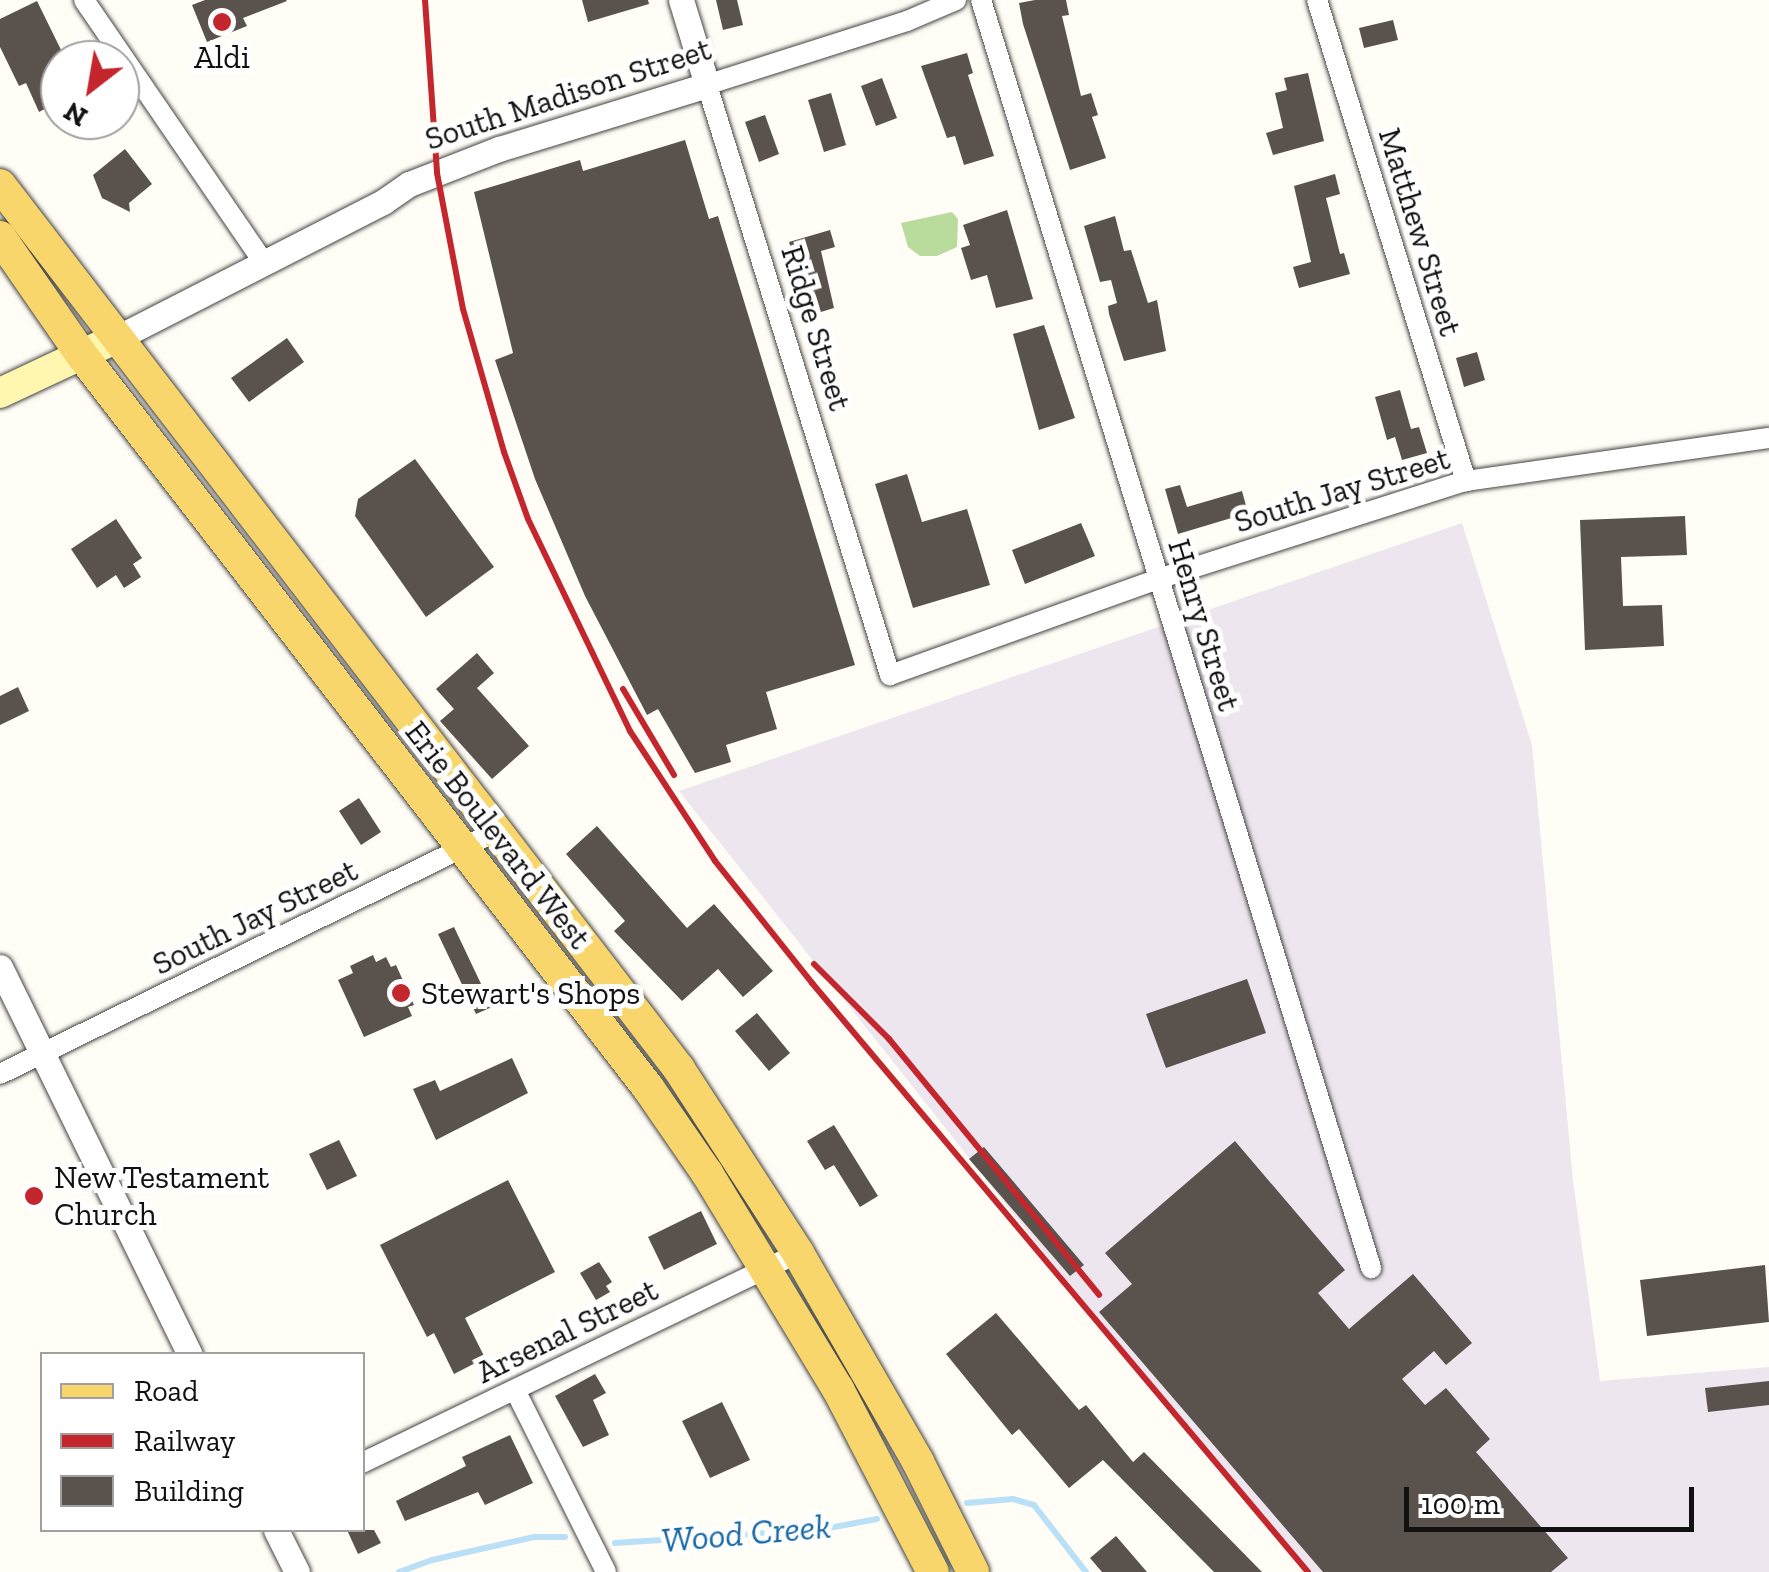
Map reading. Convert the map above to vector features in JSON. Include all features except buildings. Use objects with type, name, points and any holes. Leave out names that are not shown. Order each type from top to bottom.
[{"type":"main road","name":"Erie Boulevard West","points":[[0,185],[680,1069],[798,1254],[918,1462],[972,1572]]},
{"type":"main road","name":"Erie Boulevard West","points":[[0,236],[81,354],[649,1089],[838,1389],[933,1572]]},
{"type":"main road","name":"South Madison Street","points":[[0,393],[117,338]]},
{"type":"street","points":[[84,0],[263,261]]},
{"type":"street","name":"Ridge Street","points":[[682,0],[890,675]]},
{"type":"street","name":"South Madison Street","points":[[117,338],[384,202],[409,184],[499,149],[907,21],[956,0]]},
{"type":"street","name":"Henry Street","points":[[981,0],[1371,1268]]},
{"type":"street","name":"Matthew Street","points":[[1317,0],[1466,481]]},
{"type":"street","name":"South Jay Street","points":[[890,675],[1158,579],[1466,481],[1769,438]]},
{"type":"street","name":"South Jay Street","points":[[0,1074],[495,832]]},
{"type":"street","points":[[0,966],[189,1352]]},
{"type":"street","name":"Arsenal Street","points":[[365,1462],[798,1254]]},
{"type":"street","points":[[515,1390],[606,1572]]},
{"type":"street","points":[[277,1532],[297,1572]]},
{"type":"shaded area","points":[[1462,523],[1532,745],[1573,1180],[1600,1381],[1769,1367],[1769,1572],[1312,1572],[1071,1287],[679,791]]},
{"type":"green space","points":[[952,212],[958,219],[957,247],[937,256],[920,256],[908,247],[901,223]]},
{"type":"waterway","points":[[967,1503],[1013,1499],[1034,1505],[1086,1572]]},
{"type":"waterway","name":"Wood Creek","points":[[615,1543],[818,1530],[877,1519]]},
{"type":"waterway","name":"Wood Creek","points":[[399,1572],[432,1560],[534,1537],[565,1537]]},
{"type":"railway","points":[[425,0],[437,173],[463,309],[504,452],[528,519],[630,731],[715,861],[812,983],[1308,1572]]},
{"type":"railway","points":[[623,689],[674,775]]},
{"type":"railway","points":[[814,964],[889,1039],[1099,1295]]},
{"type":"place","name":"Aldi","points":[[222,22]]},
{"type":"place","name":"Stewart's Shops","points":[[401,993]]},
{"type":"place","name":"New Testament Church","points":[[34,1196]]}]
